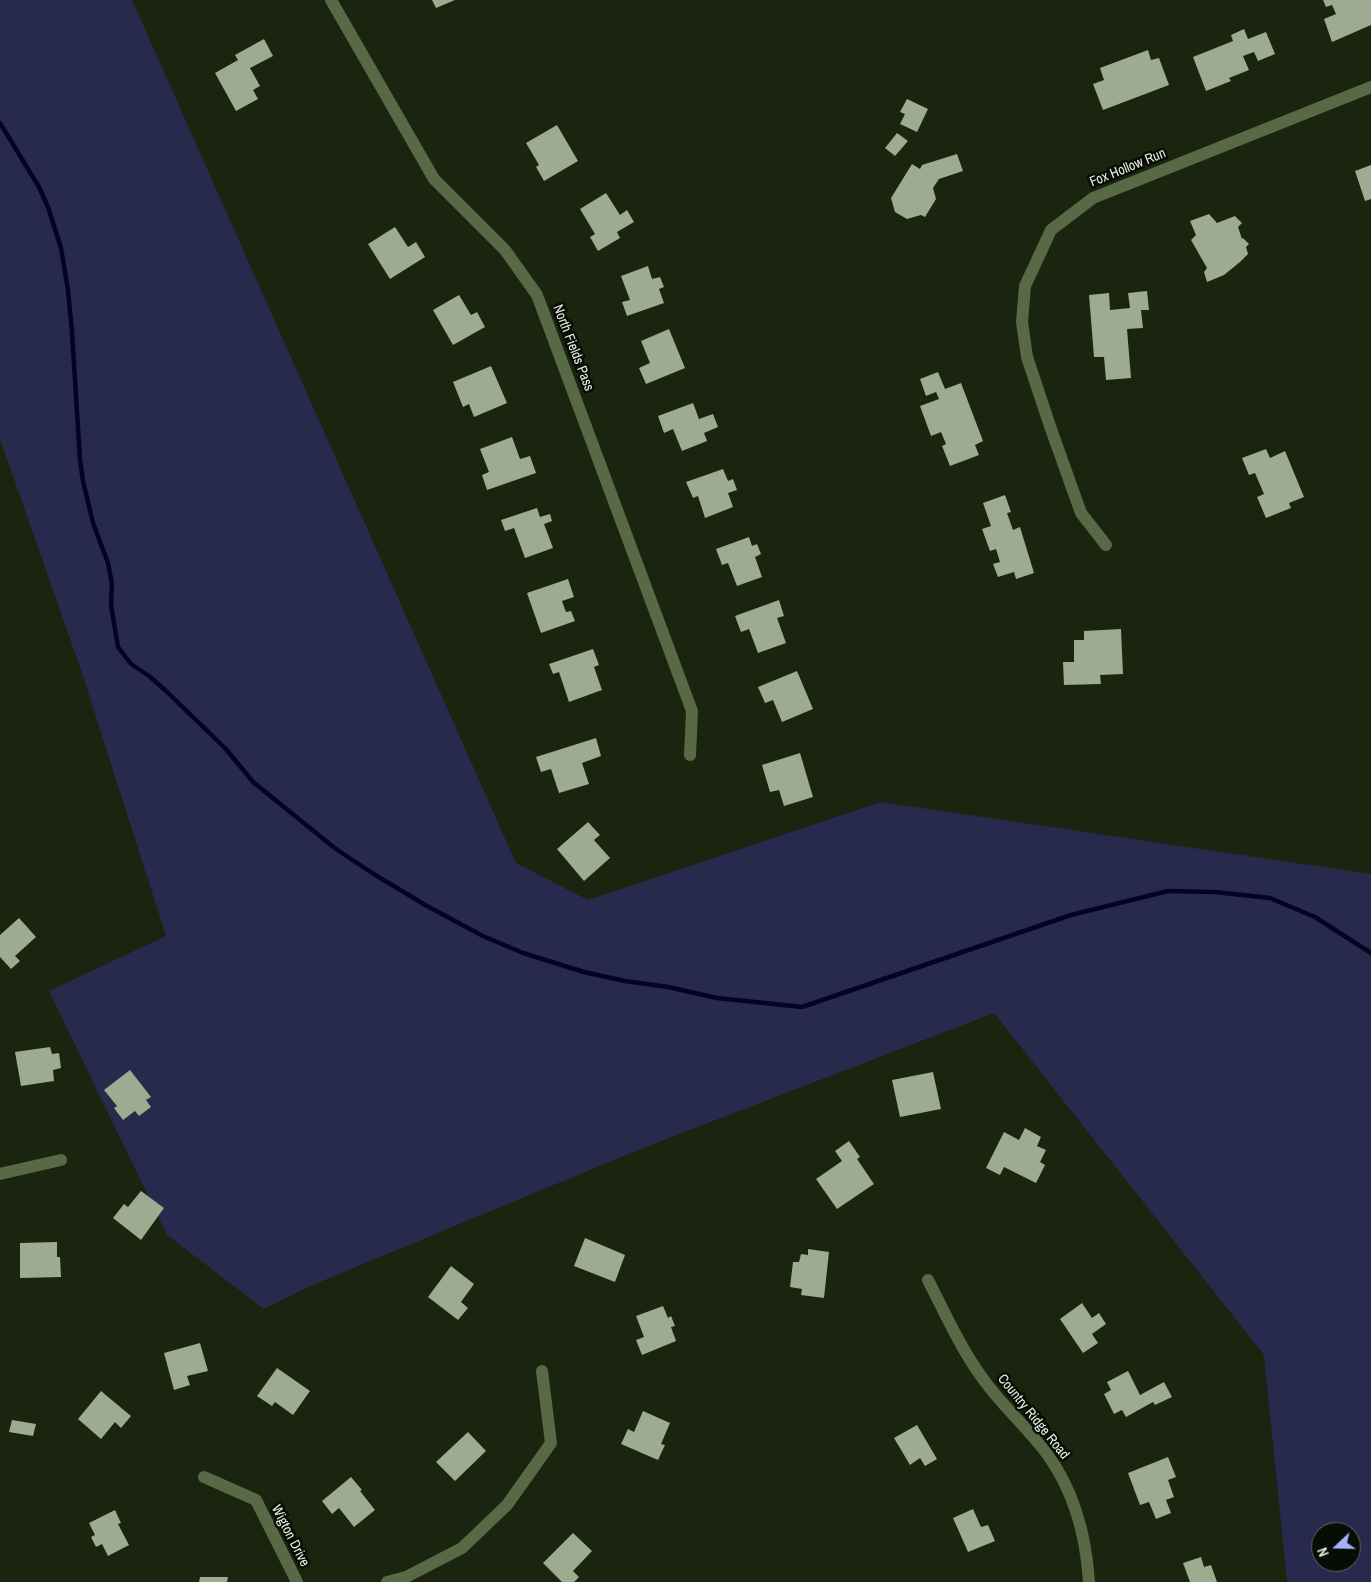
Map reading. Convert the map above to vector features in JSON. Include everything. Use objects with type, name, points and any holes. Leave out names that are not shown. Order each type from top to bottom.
[{"type":"street","name":"North Fields Pass","points":[[331,0],[434,179],[505,250],[537,295],[692,711],[690,755]]},
{"type":"street","name":"Fox Hollow Run","points":[[1106,546],[1081,513],[1050,429],[1027,357],[1022,322],[1025,286],[1051,230],[1093,198],[1371,86]]},
{"type":"street","points":[[0,1174],[61,1160]]},
{"type":"street","name":"Country Ridge Road","points":[[928,1280],[969,1359],[990,1388],[1047,1454],[1062,1478],[1075,1506],[1082,1529],[1089,1582]]},
{"type":"street","points":[[387,1582],[406,1577],[462,1548],[507,1505],[551,1443],[542,1371]]},
{"type":"street","name":"Wigton Drive","points":[[204,1477],[256,1500],[296,1582]]},
{"type":"shaded area","points":[[0,0],[132,0],[516,863],[588,900],[881,802],[1371,874],[1371,1582],[1287,1582],[1264,1355],[994,1013],[643,1148],[310,1286],[264,1309],[167,1235],[49,991],[166,936],[81,670],[0,439]]},
{"type":"building","points":[[432,0],[455,0],[436,8]]},
{"type":"building","points":[[1323,0],[1371,0],[1371,25],[1332,42],[1324,19],[1336,14],[1332,5],[1326,7]]},
{"type":"building","points":[[1244,29],[1248,39],[1266,32],[1275,54],[1258,61],[1254,52],[1243,56],[1249,70],[1229,78],[1231,81],[1206,91],[1193,57],[1233,41],[1231,35]]},
{"type":"building","points":[[264,39],[273,56],[250,68],[260,86],[253,90],[258,99],[236,111],[215,73],[238,60],[235,55]]},
{"type":"building","points":[[1148,50],[1151,60],[1159,58],[1169,85],[1103,110],[1093,84],[1104,80],[1100,68]]},
{"type":"building","points":[[907,99],[928,109],[917,132],[900,124],[905,114],[900,112]]},
{"type":"building","points":[[557,125],[578,161],[544,181],[536,167],[539,165],[526,143]]},
{"type":"building","points":[[897,133],[908,141],[895,156],[885,148]]},
{"type":"building","points":[[957,154],[963,171],[939,179],[933,188],[936,199],[925,217],[921,215],[907,219],[895,212],[891,198],[912,164],[920,169],[922,165]]},
{"type":"building","points":[[1371,165],[1371,199],[1365,201],[1355,171]]},
{"type":"building","points":[[606,193],[620,215],[627,210],[634,222],[617,232],[620,238],[598,251],[590,237],[595,234],[580,209]]},
{"type":"building","points":[[1209,214],[1217,223],[1235,216],[1242,223],[1238,227],[1242,239],[1249,244],[1246,247],[1248,254],[1240,262],[1224,275],[1207,282],[1204,272],[1207,268],[1191,240],[1196,235],[1190,221]]},
{"type":"building","points":[[395,227],[408,247],[416,242],[425,257],[390,279],[368,244]]},
{"type":"building","points":[[648,266],[652,279],[660,277],[664,287],[659,289],[664,303],[627,316],[622,302],[630,300],[621,276]]},
{"type":"building","points":[[1147,291],[1149,310],[1141,310],[1143,328],[1127,329],[1131,378],[1106,380],[1104,357],[1094,357],[1089,295],[1109,293],[1110,310],[1130,308],[1128,293]]},
{"type":"building","points":[[459,295],[471,315],[477,312],[485,327],[453,345],[433,310]]},
{"type":"building","points":[[669,329],[685,368],[646,384],[639,368],[650,363],[641,341]]},
{"type":"building","points":[[491,366],[507,403],[474,417],[469,404],[463,407],[453,382]]},
{"type":"building","points":[[938,372],[945,389],[961,383],[983,441],[975,445],[979,455],[950,466],[942,446],[946,444],[941,432],[931,436],[920,406],[939,399],[936,392],[926,396],[920,379]]},
{"type":"building","points":[[693,403],[699,419],[713,414],[718,427],[704,433],[707,441],[682,451],[673,429],[664,433],[658,416]]},
{"type":"building","points":[[512,437],[520,459],[530,456],[536,473],[487,490],[482,475],[489,472],[480,449]]},
{"type":"building","points":[[1266,449],[1270,458],[1285,451],[1304,497],[1289,503],[1291,508],[1266,518],[1257,497],[1264,494],[1255,473],[1249,475],[1242,458]]},
{"type":"building","points":[[723,469],[728,481],[733,479],[737,490],[728,493],[733,507],[705,518],[698,496],[693,498],[686,482]]},
{"type":"building","points":[[1005,495],[1011,512],[1007,513],[1013,530],[1020,527],[1034,573],[1016,579],[1014,572],[998,577],[993,564],[1000,562],[996,549],[990,551],[982,529],[991,526],[983,503]]},
{"type":"building","points":[[537,508],[540,517],[550,514],[552,521],[544,524],[553,548],[525,558],[514,528],[505,531],[501,520]]},
{"type":"building","points":[[749,537],[752,546],[757,544],[761,554],[755,557],[762,577],[737,586],[728,563],[722,565],[716,549]]},
{"type":"building","points":[[568,579],[574,597],[562,601],[566,612],[571,611],[575,621],[541,633],[527,593]]},
{"type":"building","points":[[779,600],[784,616],[777,618],[786,643],[758,653],[749,629],[741,632],[735,616]]},
{"type":"building","points":[[1121,629],[1123,674],[1100,675],[1101,684],[1064,685],[1063,662],[1074,662],[1074,640],[1084,640],[1084,631]]},
{"type":"building","points":[[593,649],[599,665],[594,667],[602,690],[569,702],[559,672],[553,674],[549,664]]},
{"type":"building","points":[[797,671],[813,709],[782,722],[773,700],[765,703],[758,687]]},
{"type":"building","points":[[596,738],[601,756],[582,763],[589,784],[559,793],[551,769],[541,772],[536,757]]},
{"type":"building","points":[[800,753],[813,797],[784,806],[779,790],[770,792],[762,765]]},
{"type":"building","points":[[588,822],[600,835],[594,840],[610,858],[584,881],[557,849]]},
{"type":"building","points":[[19,918],[36,937],[15,956],[20,961],[11,969],[0,957],[0,935]]},
{"type":"building","points":[[50,1047],[52,1054],[59,1053],[61,1068],[53,1070],[54,1081],[21,1086],[15,1052]]},
{"type":"building","points":[[130,1070],[151,1097],[146,1100],[151,1107],[139,1116],[135,1111],[123,1120],[114,1108],[117,1106],[104,1090]]},
{"type":"building","points":[[933,1072],[941,1109],[900,1117],[892,1080]]},
{"type":"building","points":[[1025,1128],[1041,1137],[1037,1146],[1046,1150],[1040,1162],[1045,1165],[1036,1183],[1004,1167],[1000,1175],[986,1168],[1004,1132],[1019,1140]]},
{"type":"building","points":[[849,1141],[860,1157],[857,1159],[874,1184],[837,1209],[816,1179],[842,1161],[835,1151]]},
{"type":"building","points":[[141,1191],[164,1208],[141,1240],[113,1218],[124,1204],[128,1207]]},
{"type":"building","points":[[585,1238],[625,1255],[615,1282],[574,1266]]},
{"type":"building","points":[[57,1242],[57,1257],[60,1257],[61,1277],[20,1278],[20,1243]]},
{"type":"building","points":[[808,1249],[829,1252],[824,1298],[801,1295],[802,1289],[790,1287],[793,1262],[799,1262],[801,1254],[808,1255]]},
{"type":"building","points":[[451,1266],[474,1284],[461,1302],[468,1308],[458,1320],[428,1297]]},
{"type":"building","points":[[1082,1303],[1092,1318],[1099,1313],[1106,1324],[1092,1334],[1098,1343],[1083,1353],[1060,1319]]},
{"type":"building","points":[[663,1306],[668,1318],[671,1316],[675,1326],[671,1327],[676,1341],[642,1355],[636,1340],[644,1337],[636,1316]]},
{"type":"building","points":[[200,1343],[208,1371],[187,1376],[190,1385],[174,1390],[164,1353]]},
{"type":"building","points":[[277,1368],[310,1391],[293,1415],[275,1402],[272,1406],[257,1396]]},
{"type":"building","points":[[1128,1371],[1140,1395],[1164,1382],[1172,1397],[1155,1405],[1153,1402],[1126,1417],[1122,1410],[1114,1414],[1104,1394],[1111,1390],[1107,1382]]},
{"type":"building","points":[[101,1391],[131,1416],[121,1428],[115,1422],[101,1439],[78,1419]]},
{"type":"building","points":[[643,1411],[670,1423],[661,1444],[665,1445],[658,1460],[621,1444],[628,1429],[634,1432]]},
{"type":"building","points":[[12,1420],[36,1424],[33,1436],[9,1432]]},
{"type":"building","points":[[917,1425],[937,1459],[925,1466],[920,1458],[910,1465],[894,1438]]},
{"type":"building","points":[[468,1432],[486,1451],[455,1481],[436,1462]]},
{"type":"building","points":[[1168,1457],[1176,1477],[1168,1480],[1174,1497],[1166,1500],[1171,1513],[1156,1519],[1149,1502],[1140,1505],[1128,1473]]},
{"type":"building","points":[[351,1477],[375,1510],[354,1527],[339,1508],[332,1514],[322,1501]]},
{"type":"building","points":[[973,1509],[981,1527],[988,1525],[995,1541],[968,1552],[953,1518]]},
{"type":"building","points":[[115,1510],[121,1523],[118,1524],[129,1545],[108,1556],[102,1544],[96,1547],[91,1537],[95,1535],[89,1523]]},
{"type":"building","points":[[573,1533],[592,1551],[573,1571],[579,1577],[574,1582],[562,1582],[543,1563]]},
{"type":"building","points":[[1201,1557],[1204,1567],[1211,1565],[1217,1582],[1190,1582],[1183,1563]]},
{"type":"building","points":[[200,1577],[228,1577],[227,1582],[199,1582]]},
{"type":"waterway","points":[[0,123],[39,187],[48,207],[61,248],[72,332],[80,460],[93,523],[108,563],[112,584],[111,605],[118,647],[131,664],[165,690],[226,749],[253,782],[336,849],[372,873],[427,906],[483,936],[523,953],[584,972],[625,981],[668,987],[717,998],[802,1007],[1071,915],[1168,891],[1215,892],[1270,898],[1315,917],[1371,953]]}]
